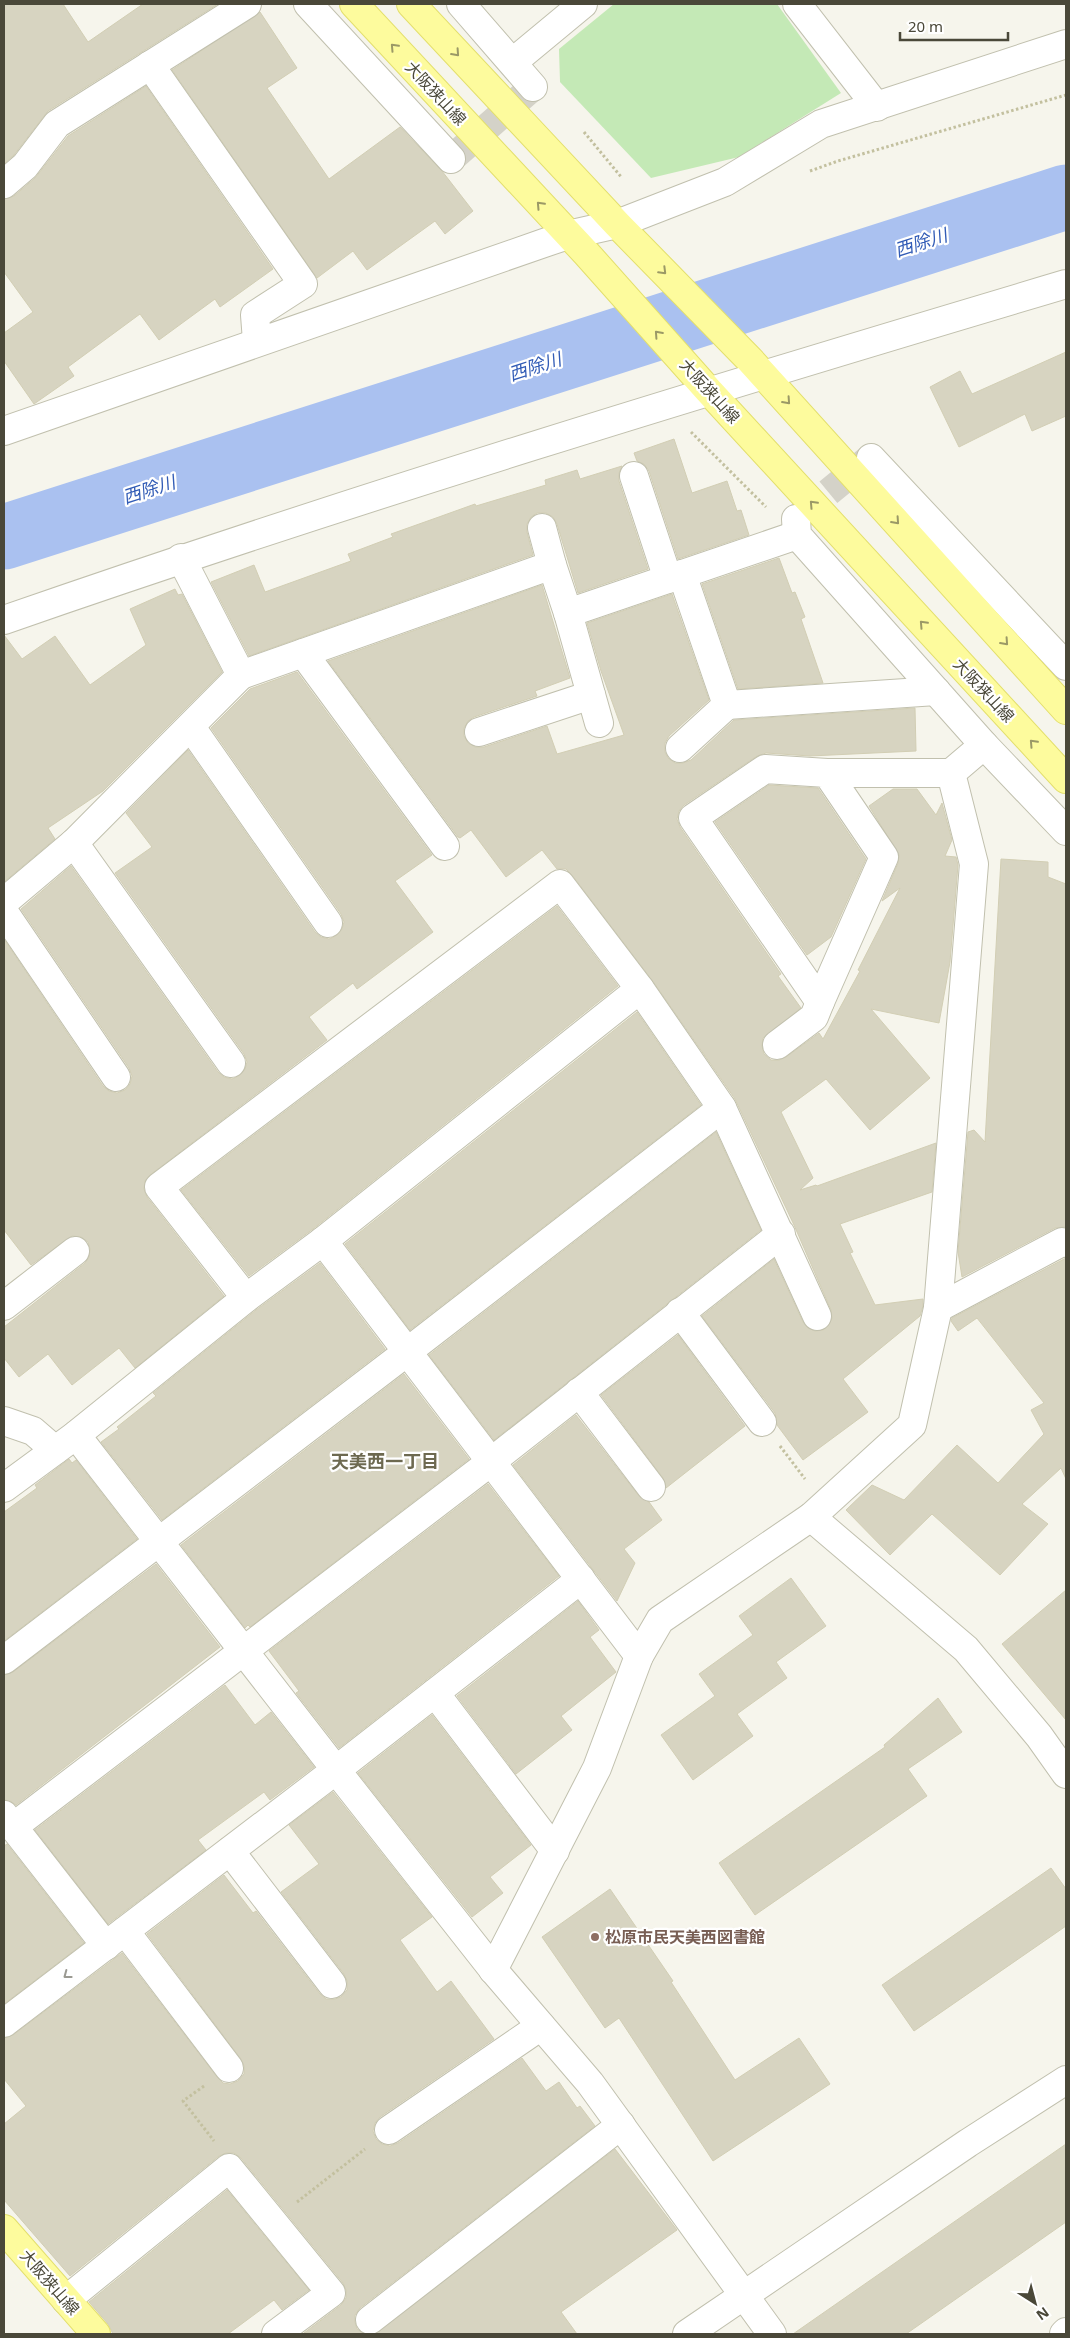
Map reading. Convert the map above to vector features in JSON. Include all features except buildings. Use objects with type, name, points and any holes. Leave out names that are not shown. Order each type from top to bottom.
[{"type":"main road","name":"大阪狭山線","points":[[354,4],[577,244],[708,390],[1066,779]]},
{"type":"main road","points":[[411,4],[623,230],[763,374],[1066,710]]},
{"type":"main road","name":"大阪狭山線","points":[[4,2229],[96,2334]]},
{"type":"street","points":[[4,184],[25,166],[57,124],[247,4]]},
{"type":"street","points":[[308,4],[451,159]]},
{"type":"street","points":[[461,4],[533,87]]},
{"type":"street","points":[[513,62],[583,4]]},
{"type":"street","points":[[797,4],[877,107]]},
{"type":"street","points":[[4,431],[257,341],[623,230],[725,182],[821,124],[1066,44]]},
{"type":"street","points":[[150,65],[303,284],[255,314],[257,341]]},
{"type":"street","points":[[4,620],[181,558],[708,390],[1066,284]]},
{"type":"street","points":[[871,458],[1066,666]]},
{"type":"street","points":[[634,476],[727,705]]},
{"type":"street","points":[[568,613],[675,576],[788,522],[984,745],[1066,831]]},
{"type":"street","points":[[542,528],[599,723]]},
{"type":"street","points":[[181,558],[241,674]]},
{"type":"street","points":[[4,902],[74,842],[241,674],[552,565]]},
{"type":"street","points":[[303,653],[445,846]]},
{"type":"street","points":[[680,748],[727,705],[936,691]]},
{"type":"street","points":[[479,732],[592,695]]},
{"type":"street","points":[[190,727],[328,923]]},
{"type":"street","points":[[820,1002],[693,818],[765,769],[827,772],[951,773],[984,745]]},
{"type":"street","points":[[776,1045],[814,1016],[884,857],[827,772]]},
{"type":"street","points":[[493,1970],[597,1768],[639,1656],[660,1620],[818,1511],[912,1425],[938,1308],[974,864],[951,773]]},
{"type":"street","points":[[74,842],[231,1063]]},
{"type":"street","points":[[246,1298],[159,1188],[560,884],[640,989],[722,1108],[817,1316]]},
{"type":"street","points":[[4,912],[116,1077]]},
{"type":"street","points":[[4,1488],[66,1442],[246,1298],[323,1241],[640,989]]},
{"type":"street","points":[[4,1660],[408,1352],[722,1108]]},
{"type":"street","points":[[229,2068],[8,1821],[245,1651],[781,1234]]},
{"type":"street","points":[[323,1241],[492,1460],[639,1656]]},
{"type":"street","points":[[938,1308],[1062,1242],[1066,1243]]},
{"type":"street","points":[[4,1306],[75,1251]]},
{"type":"street","points":[[680,1312],[762,1422]]},
{"type":"street","points":[[579,1392],[651,1487]]},
{"type":"street","points":[[4,1421],[66,1442],[159,1540],[493,1970],[590,2083],[772,2334]]},
{"type":"street","points":[[818,1511],[966,1649],[1039,1736],[1066,1774]]},
{"type":"street","points":[[4,2023],[336,1770],[581,1579]]},
{"type":"street","points":[[435,1693],[555,1851]]},
{"type":"street","points":[[230,1851],[332,1984]]},
{"type":"street","points":[[389,2130],[541,2026]]},
{"type":"street","points":[[687,2334],[968,2143],[1066,2080]]},
{"type":"street","points":[[370,2320],[621,2125]]},
{"type":"street","points":[[66,2300],[229,2168],[331,2293],[276,2334]]},
{"type":"path","points":[[802,174],[838,161],[1066,95]]},
{"type":"path","points":[[584,132],[626,183]]},
{"type":"path","points":[[688,429],[788,522]]},
{"type":"path","points":[[762,1422],[818,1511]]},
{"type":"path","points":[[229,2068],[183,2101],[223,2152],[229,2168]]},
{"type":"path","points":[[272,2221],[389,2130]]},
{"type":"green space","points":[[614,4],[777,4],[841,93],[739,157],[651,178],[560,82],[559,49]]},
{"type":"waterway","name":"西除川","points":[[4,537],[1066,197]]},
{"type":"tunnel","points":[[451,159],[533,87]]},
{"type":"tunnel","points":[[796,519],[870,458]]},
{"type":"place","name":"松原市民天美西図書館","points":[[595,1937]]},
{"type":"district","name":"天美西一丁目","points":[[385,1462]]}]
